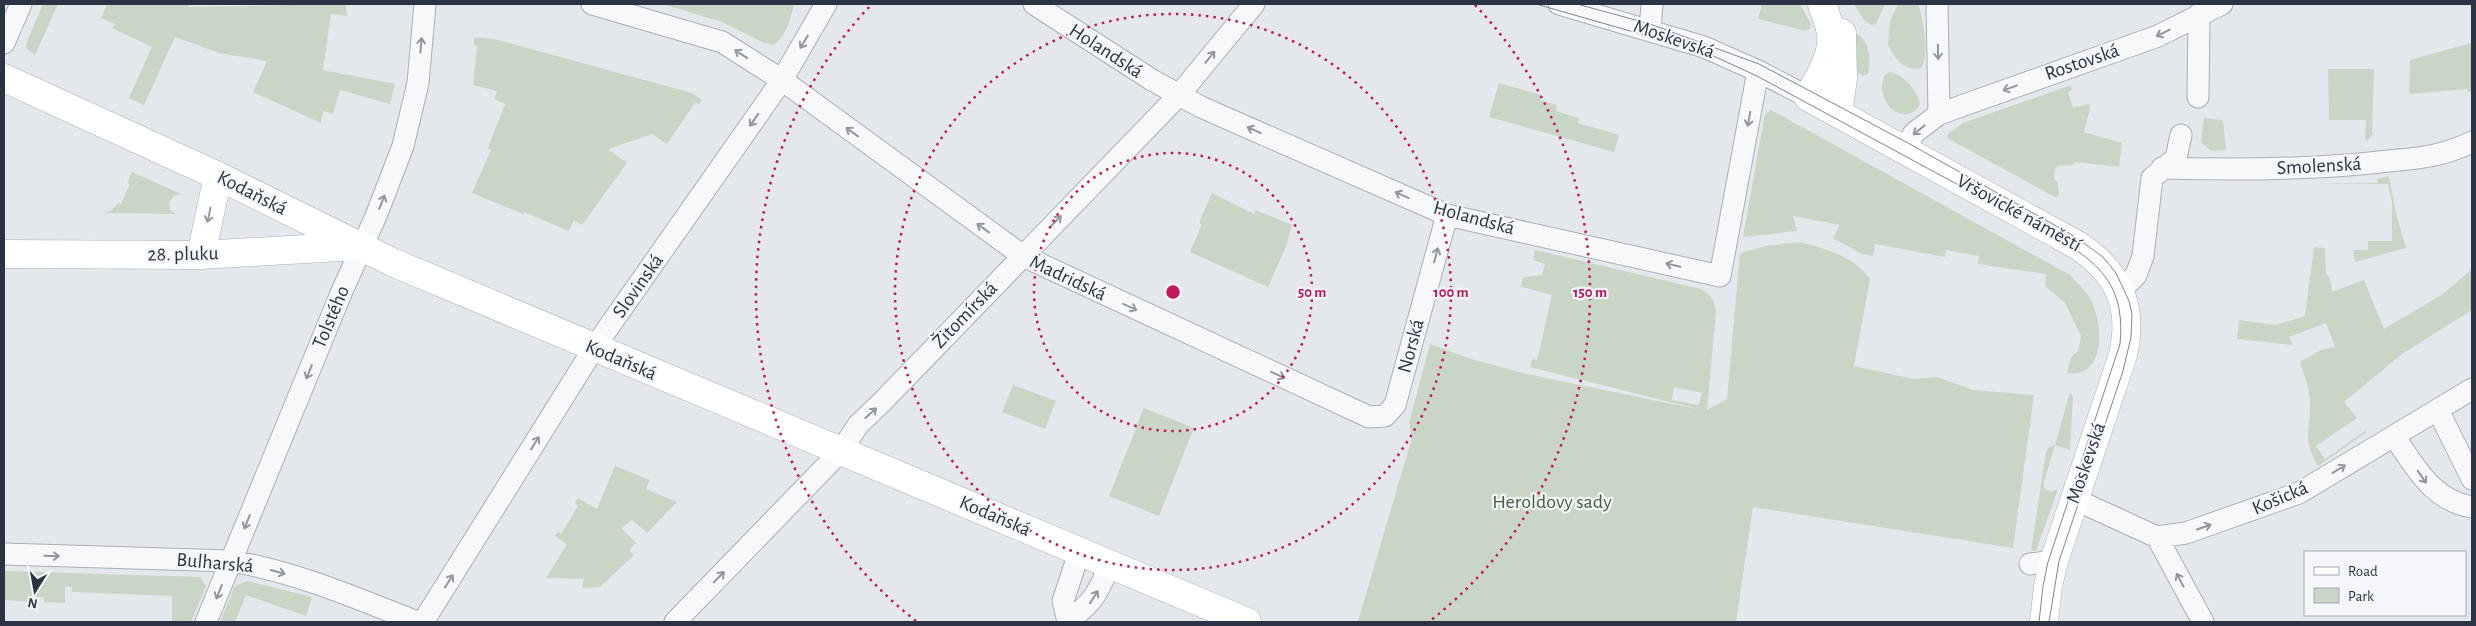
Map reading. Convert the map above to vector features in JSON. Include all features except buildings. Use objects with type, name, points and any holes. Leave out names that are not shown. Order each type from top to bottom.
[{"type":"street","points":[[4,43],[21,4]]},
{"type":"street","name":"Tolstého","points":[[206,622],[394,171],[411,118],[418,83],[425,4]]},
{"type":"street","name":"Madridská","points":[[592,4],[708,36],[722,42],[782,80],[1023,256],[1370,417],[1386,416]]},
{"type":"street","name":"Slovinská","points":[[423,622],[594,348],[782,80],[826,4]]},
{"type":"street","name":"Holandská","points":[[1034,4],[1152,80],[1201,107],[1447,215],[1720,276],[1758,71]]},
{"type":"street","name":"Žitomírská","points":[[684,619],[841,451],[858,425],[1179,94],[1254,4]]},
{"type":"street","name":"Moskevská","points":[[1559,4],[1704,47],[1758,71]]},
{"type":"street","points":[[1650,30],[1652,4]]},
{"type":"street","points":[[1808,97],[1824,68],[1830,50],[1832,35],[1822,4]]},
{"type":"street","points":[[1828,4],[1838,18],[1843,38],[1843,78],[1838,113]]},
{"type":"street","points":[[1905,150],[1914,133],[1939,114],[1937,4]]},
{"type":"street","name":"Rostovská","points":[[1939,114],[2158,36],[2222,4]]},
{"type":"street","points":[[2198,97],[2200,14]]},
{"type":"street","name":"Vršovické náměstí","points":[[1758,71],[2079,246],[2104,266],[2122,297]]},
{"type":"street","name":"Kodaňská","points":[[4,78],[218,176],[392,262],[1079,553],[1247,622]]},
{"type":"street","points":[[2122,297],[2136,275],[2143,256],[2152,178],[2176,158],[2181,135]]},
{"type":"street","name":"Smolenská","points":[[2162,168],[2314,168],[2347,166],[2439,156],[2472,142]]},
{"type":"street","points":[[201,255],[218,176]]},
{"type":"street","name":"Norská","points":[[1386,416],[1395,405],[1447,215]]},
{"type":"street","name":"28. pluku","points":[[4,254],[201,255],[362,246]]},
{"type":"street","name":"Moskevská","points":[[2044,622],[2048,586],[2042,562],[2074,499],[2123,354],[2126,329],[2122,297]]},
{"type":"street","name":"Košická","points":[[2157,537],[2186,533],[2299,493],[2472,389]]},
{"type":"street","points":[[2438,410],[2472,479]]},
{"type":"street","points":[[2394,436],[2426,483],[2450,501],[2472,507]]},
{"type":"street","points":[[2074,499],[2157,537],[2203,622]]},
{"type":"street","points":[[1079,553],[1063,601],[1063,609],[1068,621],[1086,609],[1096,596],[1110,565]]},
{"type":"street","name":"Bulharská","points":[[4,554],[231,561],[254,565],[315,582],[417,622]]},
{"type":"green space","points":[[43,4],[58,4],[35,55],[27,49],[26,44]]},
{"type":"green space","points":[[107,4],[188,4],[189,7],[346,4],[347,16],[331,14],[323,70],[395,84],[390,104],[340,90],[333,114],[323,111],[321,123],[253,92],[267,61],[219,53],[175,37],[144,105],[129,98],[152,47],[112,28],[115,24],[101,18]]},
{"type":"green space","points":[[662,4],[794,4],[785,32],[774,45],[764,43],[722,22]]},
{"type":"green space","points":[[1762,4],[1800,4],[1811,24],[1810,29],[1805,31],[1758,19]]},
{"type":"green space","points":[[1854,4],[1885,4],[1876,24],[1871,25],[1863,19]]},
{"type":"green space","points":[[1898,4],[1918,4],[1924,27],[1925,46],[1924,62],[1921,68],[1915,69],[1905,66],[1893,55],[1888,45],[1890,22]]},
{"type":"green space","points":[[1858,34],[1865,42],[1869,58],[1868,74],[1863,76],[1858,73],[1855,66],[1855,35]]},
{"type":"green space","points":[[474,37],[494,39],[692,93],[702,100],[700,104],[695,103],[667,144],[652,134],[608,149],[627,163],[582,225],[574,220],[569,231],[472,193],[491,150],[488,148],[505,104],[494,99],[497,91],[473,85],[477,46],[474,45]]},
{"type":"green space","points":[[2471,43],[2472,91],[2468,92],[2467,89],[2409,94],[2410,60]]},
{"type":"green space","points":[[2328,69],[2374,69],[2372,133],[2374,133],[2367,141],[2365,140],[2366,120],[2329,120]]},
{"type":"green space","points":[[1889,72],[1899,75],[1913,89],[1920,104],[1914,111],[1900,114],[1888,104],[1882,87],[1884,76]]},
{"type":"green space","points":[[1499,83],[1541,95],[1540,100],[1557,105],[1556,111],[1579,118],[1578,123],[1619,135],[1614,152],[1489,117]]},
{"type":"green space","points":[[2071,85],[2072,90],[2068,92],[2073,108],[2089,104],[2090,108],[2084,132],[2122,143],[2119,167],[2076,162],[2071,166],[2062,165],[2055,168],[2054,179],[2058,182],[2059,196],[2055,197],[1947,138],[1948,134],[1963,123]]},
{"type":"green space","points":[[1771,110],[2070,275],[2090,298],[2096,312],[2099,337],[2098,349],[2095,360],[2089,368],[2080,373],[2067,373],[2071,357],[2078,351],[2081,336],[2065,303],[2045,286],[2046,274],[1978,264],[1979,256],[1946,250],[1945,257],[1875,244],[1873,256],[1862,254],[1833,238],[1840,225],[1793,216],[1797,231],[1743,237],[1765,114]]},
{"type":"green space","points":[[2204,118],[2223,120],[2226,150],[2211,151],[2201,142]]},
{"type":"green space","points":[[132,172],[181,194],[174,196],[169,202],[170,210],[176,214],[104,213],[112,210],[118,203],[121,204],[130,184],[127,183]]},
{"type":"green space","points":[[2389,176],[2397,217],[2406,248],[2355,262],[2353,250],[2368,250],[2368,241],[2392,241],[2392,203],[2388,184],[2307,184],[2378,183],[2377,179]]},
{"type":"green space","points":[[1212,193],[1254,214],[1256,210],[1292,225],[1286,247],[1268,287],[1190,252],[1202,224],[1199,223]]},
{"type":"green space","name":"Heroldovy sady","points":[[1799,242],[1818,247],[1838,254],[1856,264],[1870,279],[1854,366],[1913,379],[1937,377],[1973,390],[2034,395],[2013,548],[1753,507],[1736,622],[1358,621],[1412,438],[1409,423],[1430,344],[1471,359],[1527,374],[1706,411],[1530,367],[1532,359],[1537,360],[1552,295],[1518,286],[1521,286],[1523,277],[1542,275],[1545,264],[1533,260],[1535,250],[1701,289],[1710,296],[1715,304],[1716,312],[1707,410],[1727,399],[1740,253],[1766,246]],"holes":[[[1674,387],[1702,393],[1699,405],[1672,400]]]},
{"type":"green space","points":[[2314,247],[2325,248],[2326,274],[2330,278],[2332,292],[2364,280],[2384,329],[2443,294],[2472,269],[2472,310],[2402,354],[2344,402],[2357,418],[2316,446],[2325,459],[2365,431],[2367,432],[2318,466],[2308,442],[2309,396],[2300,362],[2321,350],[2335,347],[2326,323],[2289,337],[2293,345],[2237,339],[2239,320],[2276,325],[2305,316]]},
{"type":"green space","points":[[1013,385],[1056,401],[1045,429],[1002,412]]},
{"type":"green space","points":[[2070,392],[2073,397],[2070,450],[2055,445]]},
{"type":"green space","points":[[1144,408],[1194,428],[1159,516],[1109,496]]},
{"type":"green space","points":[[2055,445],[2043,485],[2050,492],[2058,489],[2036,551],[2031,550],[2046,452],[2049,447]]},
{"type":"green space","points":[[615,466],[650,480],[646,489],[677,502],[647,533],[632,520],[621,528],[636,543],[629,550],[634,555],[600,587],[582,588],[584,579],[546,578],[567,544],[555,536],[558,532],[561,534],[578,506],[575,503],[578,498],[597,509]]},
{"type":"green space","points":[[4,571],[200,577],[206,586],[191,622],[172,622],[172,596],[72,592],[72,587],[65,587],[65,603],[44,602],[44,597],[38,597],[37,602],[4,600]]},
{"type":"green space","points":[[247,581],[312,597],[306,616],[246,595],[235,622],[220,622],[235,586]]},
{"type":"tram line","points":[[1536,4],[1707,53],[1757,76],[2062,241],[2101,271],[2109,282],[2119,309],[2121,325],[2120,344],[2048,562],[2039,622]]},
{"type":"tram line","points":[[1577,4],[1650,24],[1759,64],[1908,143],[2074,236],[2103,257],[2116,273],[2129,301],[2132,314],[2131,337],[2123,371],[2059,561],[2049,622]]}]
